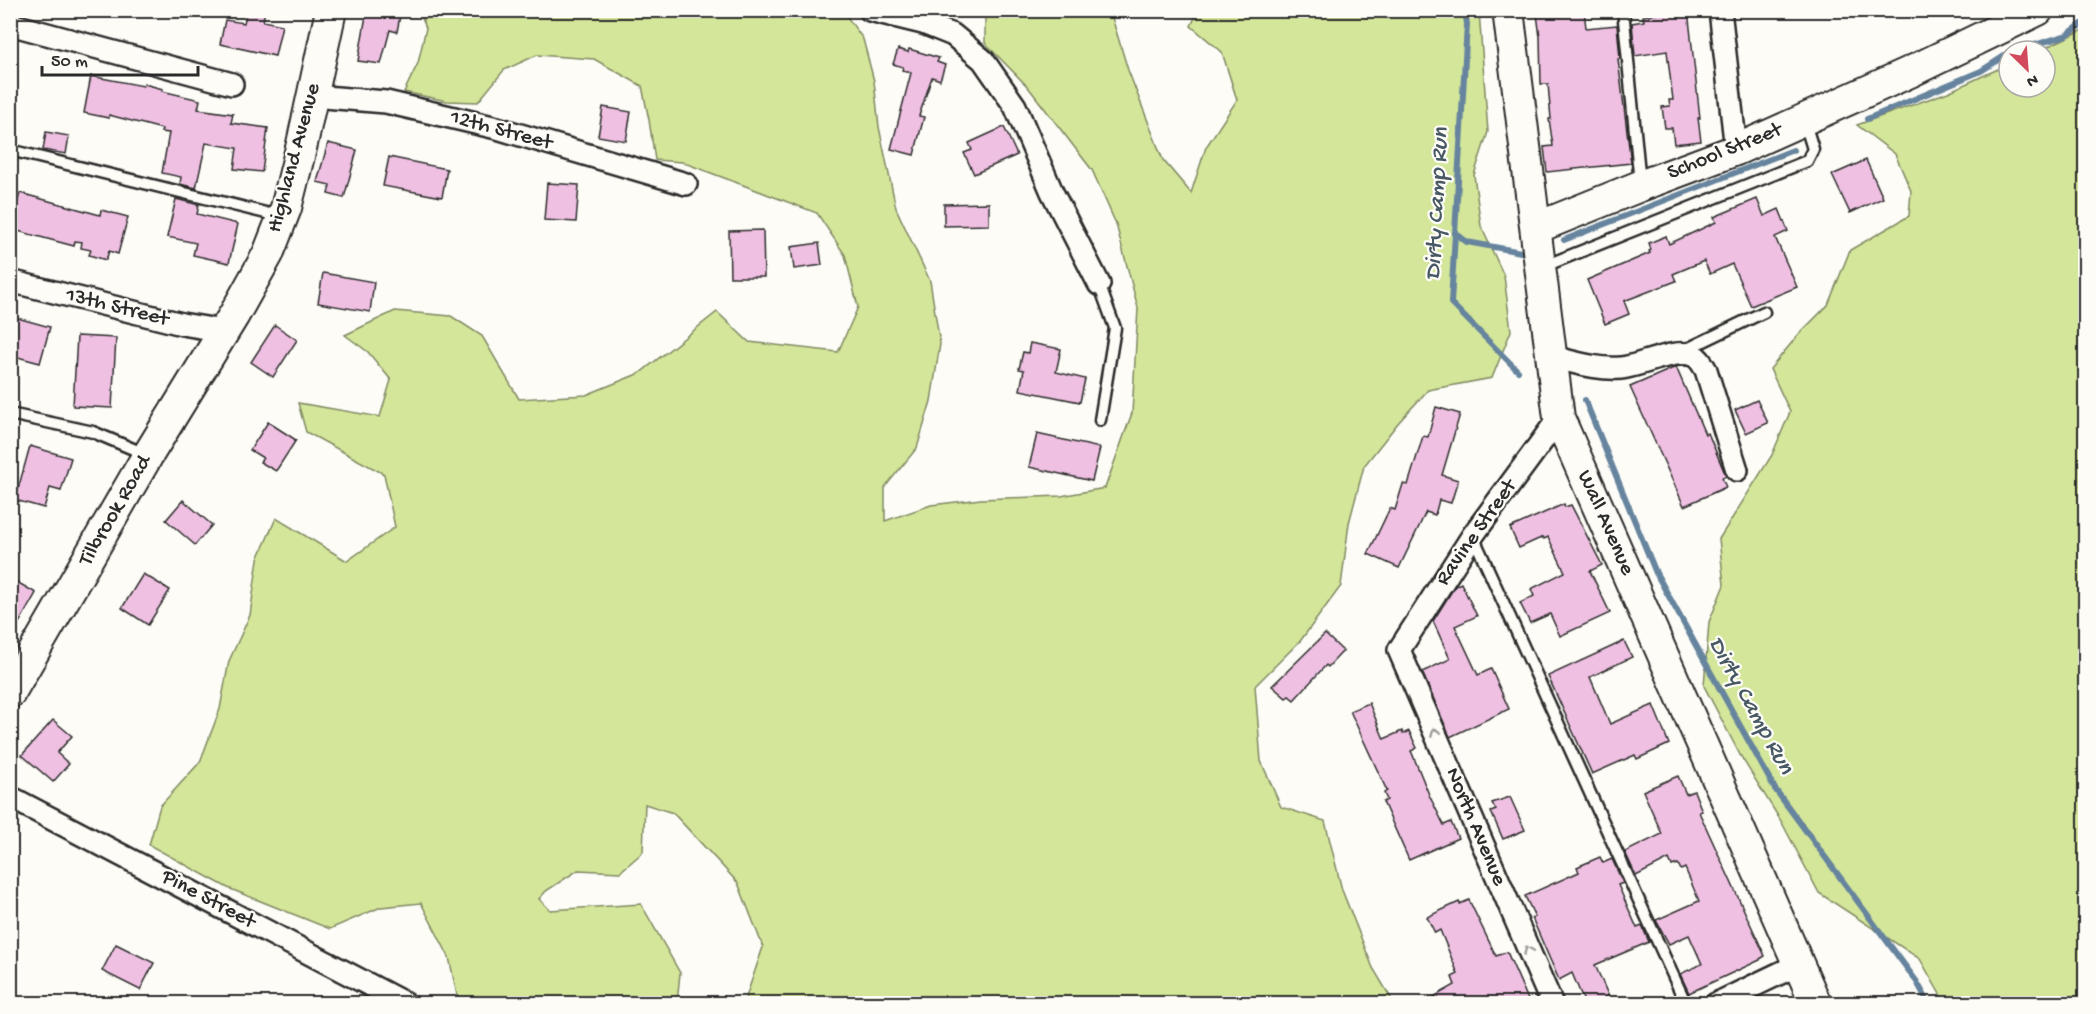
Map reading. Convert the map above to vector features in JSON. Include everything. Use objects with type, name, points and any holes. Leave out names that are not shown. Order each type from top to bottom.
[{"type":"street","name":"Highland Avenue","points":[[224,331],[268,254],[282,217],[302,144],[331,10]]},
{"type":"street","points":[[870,10],[923,23],[953,35],[983,60],[1015,106],[1052,192],[1099,284]]},
{"type":"street","points":[[1720,10],[1736,150]]},
{"type":"street","name":"School Street","points":[[1536,228],[1736,150],[1912,71],[2038,10]]},
{"type":"street","name":"Wall Avenue","points":[[1509,11],[1559,418],[1816,1004]]},
{"type":"street","points":[[10,24],[232,84]]},
{"type":"street","name":"12th Street","points":[[312,96],[386,102],[408,107],[497,128],[686,184]]},
{"type":"street","name":"13th Street","points":[[10,280],[182,324],[224,331]]},
{"type":"street","name":"Tilbrook Road","points":[[10,693],[148,455],[224,331]]},
{"type":"street","points":[[1552,357],[1599,367],[1621,368],[1676,354],[1695,356],[1706,370],[1737,470]]},
{"type":"street","name":"Ravine Street","points":[[1399,650],[1473,535],[1559,418]]},
{"type":"street","name":"North Avenue","points":[[1399,650],[1552,1004]]},
{"type":"street","name":"Pine Street","points":[[10,797],[406,1004]]},
{"type":"street","points":[[1716,1004],[1799,964]]},
{"type":"lane","points":[[1623,10],[1640,186]]},
{"type":"lane","points":[[1541,267],[1807,161],[1813,149],[1804,120]]},
{"type":"lane","points":[[10,150],[282,217]]},
{"type":"lane","points":[[1099,284],[1115,328],[1100,420]]},
{"type":"lane","points":[[1676,354],[1764,312]]},
{"type":"lane","points":[[10,414],[93,432],[148,455]]},
{"type":"lane","points":[[1473,535],[1686,1004]]},
{"type":"green space","points":[[419,11],[843,11],[863,39],[874,81],[879,127],[896,208],[930,281],[940,344],[931,401],[917,448],[885,487],[885,521],[931,505],[981,499],[1061,496],[1105,488],[1132,413],[1138,308],[1116,224],[1092,170],[1028,87],[985,43],[985,11],[1110,11],[1128,70],[1163,160],[1191,193],[1206,147],[1237,100],[1222,52],[1191,26],[1198,11],[1479,11],[1488,132],[1474,175],[1481,226],[1504,276],[1511,331],[1492,378],[1428,390],[1364,466],[1349,523],[1341,586],[1301,640],[1255,686],[1261,761],[1281,807],[1325,821],[1342,890],[1373,968],[1394,1003],[744,1003],[763,947],[738,883],[673,813],[645,804],[643,852],[620,872],[578,870],[546,891],[539,899],[550,910],[641,904],[680,973],[677,1003],[465,1003],[458,1000],[449,957],[421,903],[381,907],[330,929],[228,888],[149,845],[160,806],[200,762],[220,709],[229,661],[250,615],[258,559],[276,518],[347,561],[395,527],[384,474],[306,432],[298,403],[380,417],[391,380],[368,352],[345,335],[395,311],[451,316],[482,336],[519,399],[586,395],[640,373],[717,312],[749,342],[838,352],[858,307],[845,255],[817,213],[682,162],[655,160],[642,86],[594,59],[537,55],[504,70],[478,102],[447,101],[404,92],[418,63],[426,28]]},
{"type":"green space","points":[[2085,29],[2085,1003],[1945,1003],[1920,959],[1819,893],[1781,821],[1740,755],[1704,686],[1709,622],[1724,585],[1719,539],[1772,455],[1790,412],[1770,369],[1799,334],[1828,305],[1850,250],[1909,216],[1911,191],[1895,154],[1857,125],[1948,92],[1997,70],[1997,99],[2057,99],[2057,42]]},
{"type":"building","points":[[247,10],[265,10],[263,21],[282,25],[275,56],[220,44],[225,20],[244,23]]},
{"type":"building","points":[[367,10],[401,10],[397,32],[390,30],[381,64],[358,61]]},
{"type":"building","points":[[1554,10],[1584,10],[1586,28],[1617,25],[1620,59],[1618,59],[1631,163],[1547,172],[1544,147],[1553,146],[1549,119],[1551,119],[1548,84],[1541,84],[1537,14],[1554,13]]},
{"type":"building","points":[[1655,10],[1688,10],[1701,141],[1674,144],[1672,128],[1665,128],[1662,107],[1670,106],[1669,100],[1673,100],[1667,51],[1635,56],[1632,23],[1644,21],[1643,16],[1656,14]]},
{"type":"building","points":[[898,49],[908,52],[909,49],[939,58],[937,62],[945,65],[940,80],[932,77],[919,116],[924,117],[914,155],[891,149],[911,73],[893,64]]},
{"type":"building","points":[[91,76],[163,89],[162,91],[200,100],[198,109],[233,114],[231,123],[268,128],[262,172],[234,169],[237,148],[206,143],[196,188],[180,184],[181,177],[162,173],[169,133],[161,132],[162,129],[109,115],[109,118],[84,113]]},
{"type":"building","points":[[603,107],[631,112],[626,141],[598,136]]},
{"type":"building","points":[[1004,127],[1017,155],[974,174],[964,153],[972,150],[969,143]]},
{"type":"building","points":[[46,132],[69,136],[66,154],[43,150]]},
{"type":"building","points":[[328,143],[357,150],[344,198],[328,194],[330,185],[317,182]]},
{"type":"building","points":[[389,157],[447,169],[442,197],[383,186]]},
{"type":"building","points":[[1866,160],[1883,198],[1850,213],[1832,175]]},
{"type":"building","points":[[547,183],[579,185],[576,222],[544,220]]},
{"type":"building","points":[[20,193],[100,215],[101,210],[128,217],[118,254],[109,251],[106,260],[89,255],[91,250],[81,248],[82,242],[75,241],[74,246],[10,229]]},
{"type":"building","points":[[176,199],[199,205],[197,214],[238,224],[229,263],[193,255],[196,243],[167,237]]},
{"type":"building","points":[[1757,199],[1764,216],[1779,209],[1788,231],[1775,237],[1797,287],[1751,306],[1732,264],[1710,274],[1704,261],[1673,274],[1676,281],[1624,301],[1629,314],[1605,324],[1587,280],[1650,253],[1649,243],[1666,236],[1669,244],[1716,222],[1714,217]]},
{"type":"building","points":[[989,203],[989,225],[944,226],[944,204]]},
{"type":"building","points":[[763,230],[764,277],[730,277],[729,231]]},
{"type":"building","points":[[819,243],[822,265],[794,269],[791,247]]},
{"type":"building","points":[[323,273],[374,282],[370,312],[318,303]]},
{"type":"building","points":[[10,316],[50,327],[40,363],[10,355]]},
{"type":"building","points":[[275,325],[297,340],[273,377],[251,362]]},
{"type":"building","points":[[77,336],[116,338],[112,408],[73,406]]},
{"type":"building","points":[[1030,343],[1061,349],[1056,372],[1085,379],[1080,402],[1020,390],[1024,370],[1019,369],[1023,352],[1028,353]]},
{"type":"building","points":[[1676,367],[1726,476],[1722,478],[1726,487],[1684,506],[1630,387]]},
{"type":"building","points":[[1757,400],[1768,423],[1746,433],[1735,410]]},
{"type":"building","points":[[1436,407],[1460,414],[1442,475],[1458,480],[1451,503],[1439,500],[1435,515],[1426,512],[1399,568],[1368,554],[1390,508],[1395,510],[1403,484],[1408,485],[1423,436],[1428,437]]},
{"type":"building","points":[[268,422],[296,440],[276,471],[260,462],[263,458],[250,450]]},
{"type":"building","points":[[1037,434],[1100,448],[1092,481],[1029,467]]},
{"type":"building","points":[[30,446],[71,458],[61,491],[50,488],[44,508],[15,500]]},
{"type":"building","points":[[183,500],[212,525],[195,545],[166,520]]},
{"type":"building","points":[[1564,504],[1565,507],[1571,505],[1602,565],[1590,571],[1610,613],[1560,636],[1550,614],[1530,623],[1520,603],[1534,596],[1531,589],[1565,572],[1548,537],[1519,548],[1510,528]]},
{"type":"building","points":[[143,574],[170,590],[148,625],[122,608]]},
{"type":"building","points":[[10,578],[36,593],[10,639]]},
{"type":"building","points":[[1461,583],[1477,616],[1455,626],[1478,675],[1491,669],[1509,709],[1450,737],[1422,672],[1450,659],[1433,621],[1455,586]]},
{"type":"building","points":[[1325,634],[1343,651],[1328,667],[1326,665],[1294,700],[1289,696],[1286,698],[1272,686]]},
{"type":"building","points":[[1624,641],[1632,657],[1590,677],[1610,724],[1653,705],[1669,744],[1637,759],[1635,755],[1592,774],[1548,676]]},
{"type":"building","points":[[1369,703],[1384,739],[1402,731],[1403,734],[1409,731],[1417,748],[1411,751],[1430,797],[1444,825],[1451,822],[1458,838],[1409,860],[1383,802],[1387,800],[1384,793],[1387,791],[1350,711]]},
{"type":"building","points":[[53,720],[72,736],[57,753],[69,764],[53,782],[22,755]]},
{"type":"building","points":[[1678,776],[1686,794],[1694,791],[1702,811],[1699,812],[1765,956],[1689,993],[1680,974],[1702,964],[1689,935],[1669,944],[1656,920],[1699,901],[1685,868],[1681,870],[1678,864],[1672,866],[1669,859],[1636,876],[1625,852],[1662,834],[1643,791]]},
{"type":"building","points":[[1510,797],[1525,830],[1503,839],[1491,812],[1496,810],[1492,803]]},
{"type":"building","points":[[1600,857],[1603,863],[1612,859],[1623,883],[1618,885],[1637,928],[1642,926],[1649,942],[1595,965],[1612,1004],[1585,1004],[1572,973],[1559,980],[1525,896],[1579,872],[1577,867]]},
{"type":"building","points":[[1469,900],[1496,956],[1507,952],[1530,1004],[1421,1004],[1455,985],[1452,977],[1458,974],[1440,930],[1435,933],[1427,917],[1459,902],[1460,904]]},
{"type":"building","points":[[116,944],[154,963],[140,990],[102,971]]},
{"type":"waterway","name":"Dirty Camp Run","points":[[1465,10],[1467,24],[1451,303],[1518,371]]},
{"type":"waterway","points":[[2054,39],[2067,35],[2086,21]]},
{"type":"waterway","points":[[1867,119],[1981,71],[1997,61]]},
{"type":"waterway","points":[[1564,240],[1793,150]]},
{"type":"waterway","points":[[1455,233],[1467,242],[1521,252]]},
{"type":"waterway","name":"Dirty Camp Run","points":[[1585,400],[1656,573],[1775,789],[1917,982],[1929,1004]]}]
